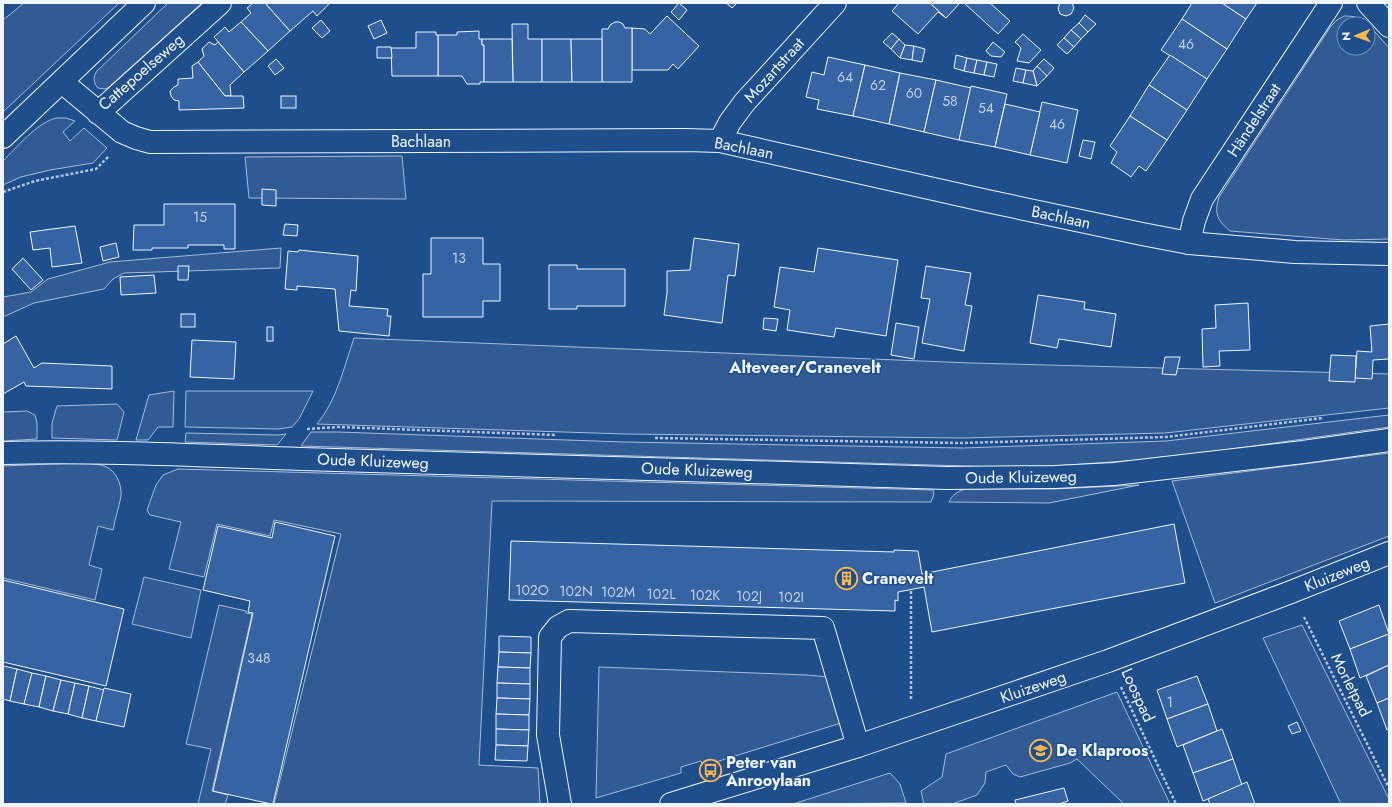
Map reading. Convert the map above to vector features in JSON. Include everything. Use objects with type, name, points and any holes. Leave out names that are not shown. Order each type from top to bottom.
[{"type":"street","points":[[3,137],[144,3]]},
{"type":"street","name":"Cattepoelseweg","points":[[62,82],[98,113],[220,3]]},
{"type":"street","name":"Mozartstraat","points":[[720,141],[730,122],[744,103],[835,3]]},
{"type":"street","name":"Händelstraat","points":[[1189,243],[1194,221],[1202,199],[1331,3]]},
{"type":"street","points":[[1368,3],[1389,26]]},
{"type":"street","name":"Bachlaan","points":[[98,113],[122,132],[150,142],[720,141],[994,203],[1189,243],[1295,252],[1389,254]]},
{"type":"street","name":"Oude Kluizeweg","points":[[3,453],[66,451],[947,478],[1001,478],[1055,477],[1122,473],[1303,452],[1389,440]]},
{"type":"street","name":"Kluizeweg","points":[[671,804],[858,746],[1108,661],[1292,592],[1389,553]]},
{"type":"street","points":[[560,804],[548,735],[550,637],[558,627],[569,621],[823,628],[858,746]]},
{"type":"path","points":[[3,192],[34,181],[96,169],[129,135]]},
{"type":"path","points":[[655,438],[962,443],[1009,442],[1166,437],[1329,418]]},
{"type":"path","points":[[306,429],[338,428],[560,436]]},
{"type":"path","points":[[911,589],[911,728]]},
{"type":"path","name":"Morletpad","points":[[1292,592],[1389,788]]},
{"type":"path","name":"Loospad","points":[[1108,661],[1176,804]]},
{"type":"shaded area","points":[[24,3],[119,3],[3,112],[3,20]]},
{"type":"shaded area","points":[[168,3],[202,3],[109,87],[105,89],[98,88],[94,80],[97,71]]},
{"type":"shaded area","points":[[1336,21],[1336,56],[1376,56],[1376,33],[1389,48],[1389,239],[1343,240],[1230,231],[1219,220],[1217,208],[1219,197],[1331,26]]},
{"type":"shaded area","points":[[56,118],[66,118],[75,121],[63,132],[70,141],[84,128],[107,148],[93,163],[50,170],[21,177],[3,185],[3,161],[35,130]]},
{"type":"shaded area","points":[[402,156],[406,199],[249,198],[245,157]]},
{"type":"shaded area","points":[[281,248],[280,268],[124,273],[113,279],[104,289],[34,303],[3,317],[3,297],[31,292],[48,279],[110,262]]},
{"type":"shaded area","points":[[354,338],[971,363],[1389,374],[1389,408],[1165,433],[962,438],[625,434],[317,424],[330,405],[335,394]]},
{"type":"shaded area","points":[[174,391],[173,427],[158,427],[148,440],[136,440],[149,395]]},
{"type":"shaded area","points":[[186,391],[313,391],[299,419],[292,427],[279,429],[185,427]]},
{"type":"shaded area","points":[[117,404],[124,412],[117,440],[52,438],[52,423],[57,406]]},
{"type":"shaded area","points":[[27,411],[35,415],[37,423],[37,439],[3,441],[3,412]]},
{"type":"shaded area","points":[[1389,415],[1389,427],[1168,458],[1054,466],[999,467],[301,446],[311,432],[338,432],[624,442],[963,448],[1166,441]]},
{"type":"shaded area","points":[[186,433],[286,434],[277,445],[185,442]]},
{"type":"shaded area","points":[[1389,453],[1389,536],[1215,603],[1172,481]]},
{"type":"shaded area","points":[[83,463],[101,465],[110,469],[119,481],[121,496],[113,530],[98,526],[89,565],[102,569],[95,600],[3,578],[3,466]]},
{"type":"shaded area","points":[[178,469],[933,490],[934,494],[931,502],[492,501],[479,765],[538,768],[540,804],[274,804],[341,534],[274,520],[270,536],[217,524],[204,577],[169,569],[181,522],[150,515],[147,510],[156,485],[163,475]]},
{"type":"shaded area","points":[[1139,485],[1049,503],[949,502],[955,494],[965,489],[1055,489]]},
{"type":"shaded area","points":[[144,577],[201,590],[191,638],[132,624]]},
{"type":"shaded area","points":[[219,605],[246,611],[246,613],[252,614],[212,791],[228,795],[225,804],[198,804],[211,749],[186,744]]},
{"type":"shaded area","points":[[1302,625],[1389,799],[1389,804],[1341,804],[1263,638]]},
{"type":"shaded area","points":[[599,667],[829,677],[841,723],[703,766],[701,761],[681,767],[681,773],[596,798]]},
{"type":"shaded area","points":[[1117,692],[1170,804],[1124,804],[1077,759],[1070,763],[1020,777],[1013,774],[1006,765],[986,772],[985,783],[977,795],[952,804],[924,804],[921,791],[942,777],[946,754]]},
{"type":"shaded area","points":[[890,773],[900,784],[906,803],[793,804]]},
{"type":"building","points":[[253,3],[265,3],[290,31],[268,51],[241,22],[251,13],[247,8]]},
{"type":"building","points":[[265,3],[329,4],[317,16],[313,11],[290,31]]},
{"type":"building","points":[[679,3],[687,10],[679,20],[671,12]]},
{"type":"building","points":[[726,3],[737,3],[732,8]]},
{"type":"building","points":[[899,3],[930,3],[946,18],[938,12],[918,34],[892,11]]},
{"type":"building","points":[[930,3],[960,3],[946,18]]},
{"type":"building","points":[[964,3],[990,3],[1010,21],[998,34]]},
{"type":"building","points":[[1060,3],[1072,3],[1074,8],[1071,14],[1066,16],[1060,14],[1058,8]]},
{"type":"building","points":[[1192,3],[1222,3],[1246,19],[1227,49],[1182,19]]},
{"type":"building","points":[[1222,3],[1257,3],[1246,19]]},
{"type":"building","points":[[1085,15],[1096,24],[1088,32],[1079,23]]},
{"type":"building","points":[[667,16],[699,46],[678,69],[673,64],[668,70],[632,70],[632,28],[645,29],[650,34]]},
{"type":"building","points":[[1182,19],[1227,49],[1207,79],[1161,50]]},
{"type":"building","points":[[321,20],[330,31],[322,38],[312,28]]},
{"type":"building","points":[[381,20],[387,33],[374,39],[368,26]]},
{"type":"building","points":[[241,22],[268,51],[244,72],[214,37],[225,27],[229,32]]},
{"type":"building","points":[[615,22],[623,24],[625,28],[632,28],[632,82],[602,82],[602,29],[608,29],[610,25]]},
{"type":"building","points":[[1079,23],[1088,32],[1081,39],[1071,30]]},
{"type":"building","points":[[512,24],[528,24],[528,39],[542,39],[542,82],[513,82]]},
{"type":"building","points":[[1071,30],[1081,39],[1074,47],[1064,38]]},
{"type":"building","points":[[479,31],[479,39],[482,39],[482,45],[484,45],[484,82],[480,82],[480,84],[467,84],[462,76],[438,76],[438,35],[457,35],[457,32]]},
{"type":"building","points":[[416,32],[436,32],[436,35],[438,35],[438,76],[392,76],[391,48],[416,48]]},
{"type":"building","points":[[892,33],[899,39],[891,49],[883,42]]},
{"type":"building","points":[[1023,34],[1041,50],[1029,63],[1017,61],[1021,48],[1015,42]]},
{"type":"building","points":[[1064,38],[1074,47],[1067,54],[1057,45]]},
{"type":"building","points":[[482,39],[512,39],[513,82],[484,82],[484,45],[482,45]]},
{"type":"building","points":[[542,39],[571,39],[572,82],[542,82]]},
{"type":"building","points":[[571,39],[602,39],[602,82],[572,82]]},
{"type":"building","points":[[899,39],[905,45],[900,58],[891,49]]},
{"type":"building","points":[[209,42],[215,45],[218,42],[244,72],[230,85],[231,96],[225,96],[198,62],[204,56],[202,49]]},
{"type":"building","points":[[993,42],[1005,52],[1001,57],[991,56],[986,51]]},
{"type":"building","points":[[905,45],[914,46],[912,60],[900,58]]},
{"type":"building","points":[[914,46],[925,49],[922,62],[912,60]]},
{"type":"building","points":[[377,47],[391,47],[392,58],[377,58]]},
{"type":"building","points":[[956,55],[967,58],[964,71],[954,68]]},
{"type":"building","points":[[1170,55],[1207,79],[1187,110],[1149,85]]},
{"type":"building","points":[[828,57],[865,65],[853,116],[817,109],[819,100],[806,97],[812,72],[824,75]]},
{"type":"building","points":[[967,58],[977,60],[974,73],[964,71]]},
{"type":"building","points":[[276,59],[284,68],[275,75],[268,66]]},
{"type":"building","points":[[1044,59],[1054,68],[1047,76],[1037,66]]},
{"type":"building","points":[[977,60],[987,62],[984,75],[974,73]]},
{"type":"building","points":[[198,62],[225,96],[243,96],[244,108],[179,110],[179,101],[174,100],[170,91],[178,85],[178,79],[193,78],[192,66]]},
{"type":"building","points":[[987,62],[997,64],[994,77],[984,75]]},
{"type":"building","points":[[865,65],[900,73],[889,124],[853,116]]},
{"type":"building","points":[[1037,66],[1047,76],[1037,86],[1033,71]]},
{"type":"building","points":[[1016,68],[1026,70],[1023,83],[1013,81]]},
{"type":"building","points":[[1026,70],[1033,71],[1037,86],[1023,83]]},
{"type":"building","points":[[900,73],[936,80],[924,132],[889,124]]},
{"type":"building","points":[[936,80],[971,88],[959,140],[924,132]]},
{"type":"building","points":[[1149,85],[1187,110],[1167,140],[1130,116]]},
{"type":"building","points":[[971,86],[1007,94],[995,147],[959,140]]},
{"type":"building","points":[[281,96],[296,96],[296,108],[281,108]]},
{"type":"building","points":[[1042,102],[1078,110],[1067,163],[1030,155]]},
{"type":"building","points":[[1005,104],[1040,112],[1030,155],[995,147]]},
{"type":"building","points":[[1130,116],[1167,140],[1146,171],[1139,166],[1131,177],[1111,163],[1117,152],[1110,146]]},
{"type":"building","points":[[1083,140],[1095,142],[1091,159],[1079,156]]},
{"type":"building","points":[[262,189],[276,190],[276,206],[262,205]]},
{"type":"building","points":[[164,204],[235,204],[235,249],[224,249],[224,245],[188,245],[188,248],[152,248],[152,250],[133,250],[134,225],[164,225]]},
{"type":"building","points":[[285,224],[298,225],[297,236],[283,235]]},
{"type":"building","points":[[75,226],[82,263],[52,267],[50,248],[33,250],[30,232]]},
{"type":"building","points":[[431,238],[483,238],[483,264],[500,264],[500,301],[483,301],[483,317],[423,317],[423,274],[431,274]]},
{"type":"building","points":[[694,238],[739,244],[735,276],[728,275],[722,323],[664,315],[667,293],[667,271],[690,270]]},
{"type":"building","points":[[116,243],[119,257],[103,261],[100,247]]},
{"type":"building","points":[[818,248],[898,260],[886,336],[836,328],[834,337],[787,330],[790,310],[774,307],[780,267],[814,272]]},
{"type":"building","points":[[299,250],[358,256],[356,291],[351,290],[349,306],[388,309],[387,316],[391,316],[389,336],[339,331],[335,289],[297,286],[297,290],[285,289],[288,251],[298,252]]},
{"type":"building","points":[[23,258],[43,280],[31,290],[12,269]]},
{"type":"building","points":[[549,265],[577,265],[577,269],[625,269],[625,306],[577,306],[577,309],[549,309]]},
{"type":"building","points":[[178,266],[189,266],[188,280],[178,280]]},
{"type":"building","points":[[926,266],[971,273],[965,305],[972,306],[964,351],[922,343],[930,299],[921,298]]},
{"type":"building","points":[[154,275],[156,293],[121,295],[120,277]]},
{"type":"building","points":[[1038,295],[1085,302],[1084,309],[1116,314],[1111,347],[1059,339],[1057,348],[1030,343]]},
{"type":"building","points":[[1248,303],[1250,350],[1219,351],[1220,366],[1203,367],[1202,329],[1216,328],[1215,305]]},
{"type":"building","points":[[181,314],[195,314],[195,327],[181,327]]},
{"type":"building","points":[[764,318],[778,319],[776,331],[763,329]]},
{"type":"building","points":[[896,323],[919,327],[914,359],[891,355]]},
{"type":"building","points":[[1389,324],[1389,359],[1373,360],[1372,379],[1355,378],[1357,351],[1372,352],[1370,326]]},
{"type":"building","points":[[267,327],[273,327],[273,341],[267,341]]},
{"type":"building","points":[[16,336],[34,368],[42,363],[112,366],[112,389],[26,386],[24,382],[3,394],[3,344]]},
{"type":"building","points":[[192,340],[236,342],[234,379],[190,377]]},
{"type":"building","points":[[1331,355],[1356,356],[1355,382],[1329,381]]},
{"type":"building","points":[[1165,357],[1180,357],[1176,375],[1162,374]]},
{"type":"building","points":[[275,522],[335,536],[273,804],[271,804],[213,791],[253,613],[248,612],[250,601],[203,590],[218,526],[272,538]]},
{"type":"building","name":"Cranevelt","points":[[1174,524],[1185,583],[932,632],[924,587],[898,592],[898,601],[895,600],[895,611],[509,600],[511,541],[894,552],[894,550],[918,551],[922,574]]},
{"type":"building","points":[[3,580],[124,609],[106,686],[3,662]]},
{"type":"building","points":[[1379,605],[1389,634],[1350,649],[1339,621]]},
{"type":"building","points":[[1389,634],[1389,665],[1360,678],[1350,649]]},
{"type":"building","points":[[499,636],[531,637],[531,653],[499,652]]},
{"type":"building","points":[[499,652],[531,653],[530,668],[498,667]]},
{"type":"building","points":[[1389,665],[1389,698],[1377,703],[1366,676]]},
{"type":"building","points":[[3,666],[17,669],[10,701],[3,699]]},
{"type":"building","points":[[498,667],[530,668],[530,684],[497,683]]},
{"type":"building","points":[[17,669],[32,673],[24,704],[10,701]]},
{"type":"building","points":[[32,673],[46,676],[39,707],[24,704]]},
{"type":"building","points":[[46,676],[61,680],[53,711],[39,707]]},
{"type":"building","points":[[1197,676],[1208,704],[1167,719],[1157,690]]},
{"type":"building","points":[[61,680],[75,683],[68,714],[53,711]]},
{"type":"building","points":[[75,683],[89,686],[82,718],[68,714]]},
{"type":"building","points":[[497,683],[530,684],[530,699],[497,698]]},
{"type":"building","points":[[89,686],[104,690],[96,721],[82,718]]},
{"type":"building","points":[[104,688],[131,694],[124,727],[96,721]]},
{"type":"building","points":[[497,698],[530,699],[529,715],[496,714]]},
{"type":"building","points":[[1389,698],[1389,729],[1387,730],[1377,703]]},
{"type":"building","points":[[1208,704],[1217,731],[1177,747],[1167,719]]},
{"type":"building","points":[[496,714],[529,715],[529,730],[496,729]]},
{"type":"building","points":[[1297,722],[1301,731],[1292,734],[1288,726]]},
{"type":"building","points":[[496,729],[529,730],[528,746],[496,745]]},
{"type":"building","points":[[1222,729],[1233,759],[1193,773],[1183,745]]},
{"type":"building","points":[[496,745],[528,746],[527,761],[495,760]]},
{"type":"building","points":[[1233,759],[1242,785],[1203,801],[1193,773]]},
{"type":"building","points":[[1247,782],[1255,804],[1210,804],[1208,799]]},
{"type":"building","points":[[1064,788],[1068,801],[1059,804],[1016,804],[1015,800]]},
{"type":"place","name":"Cranevelt","points":[[847,578]]},
{"type":"place","name":"De Klaproos","points":[[1041,750]]},
{"type":"place","name":"Peter van Anrooylaan","points":[[711,771]]},
{"type":"district","name":"Alteveer/Cranevelt","points":[[805,367]]}]
